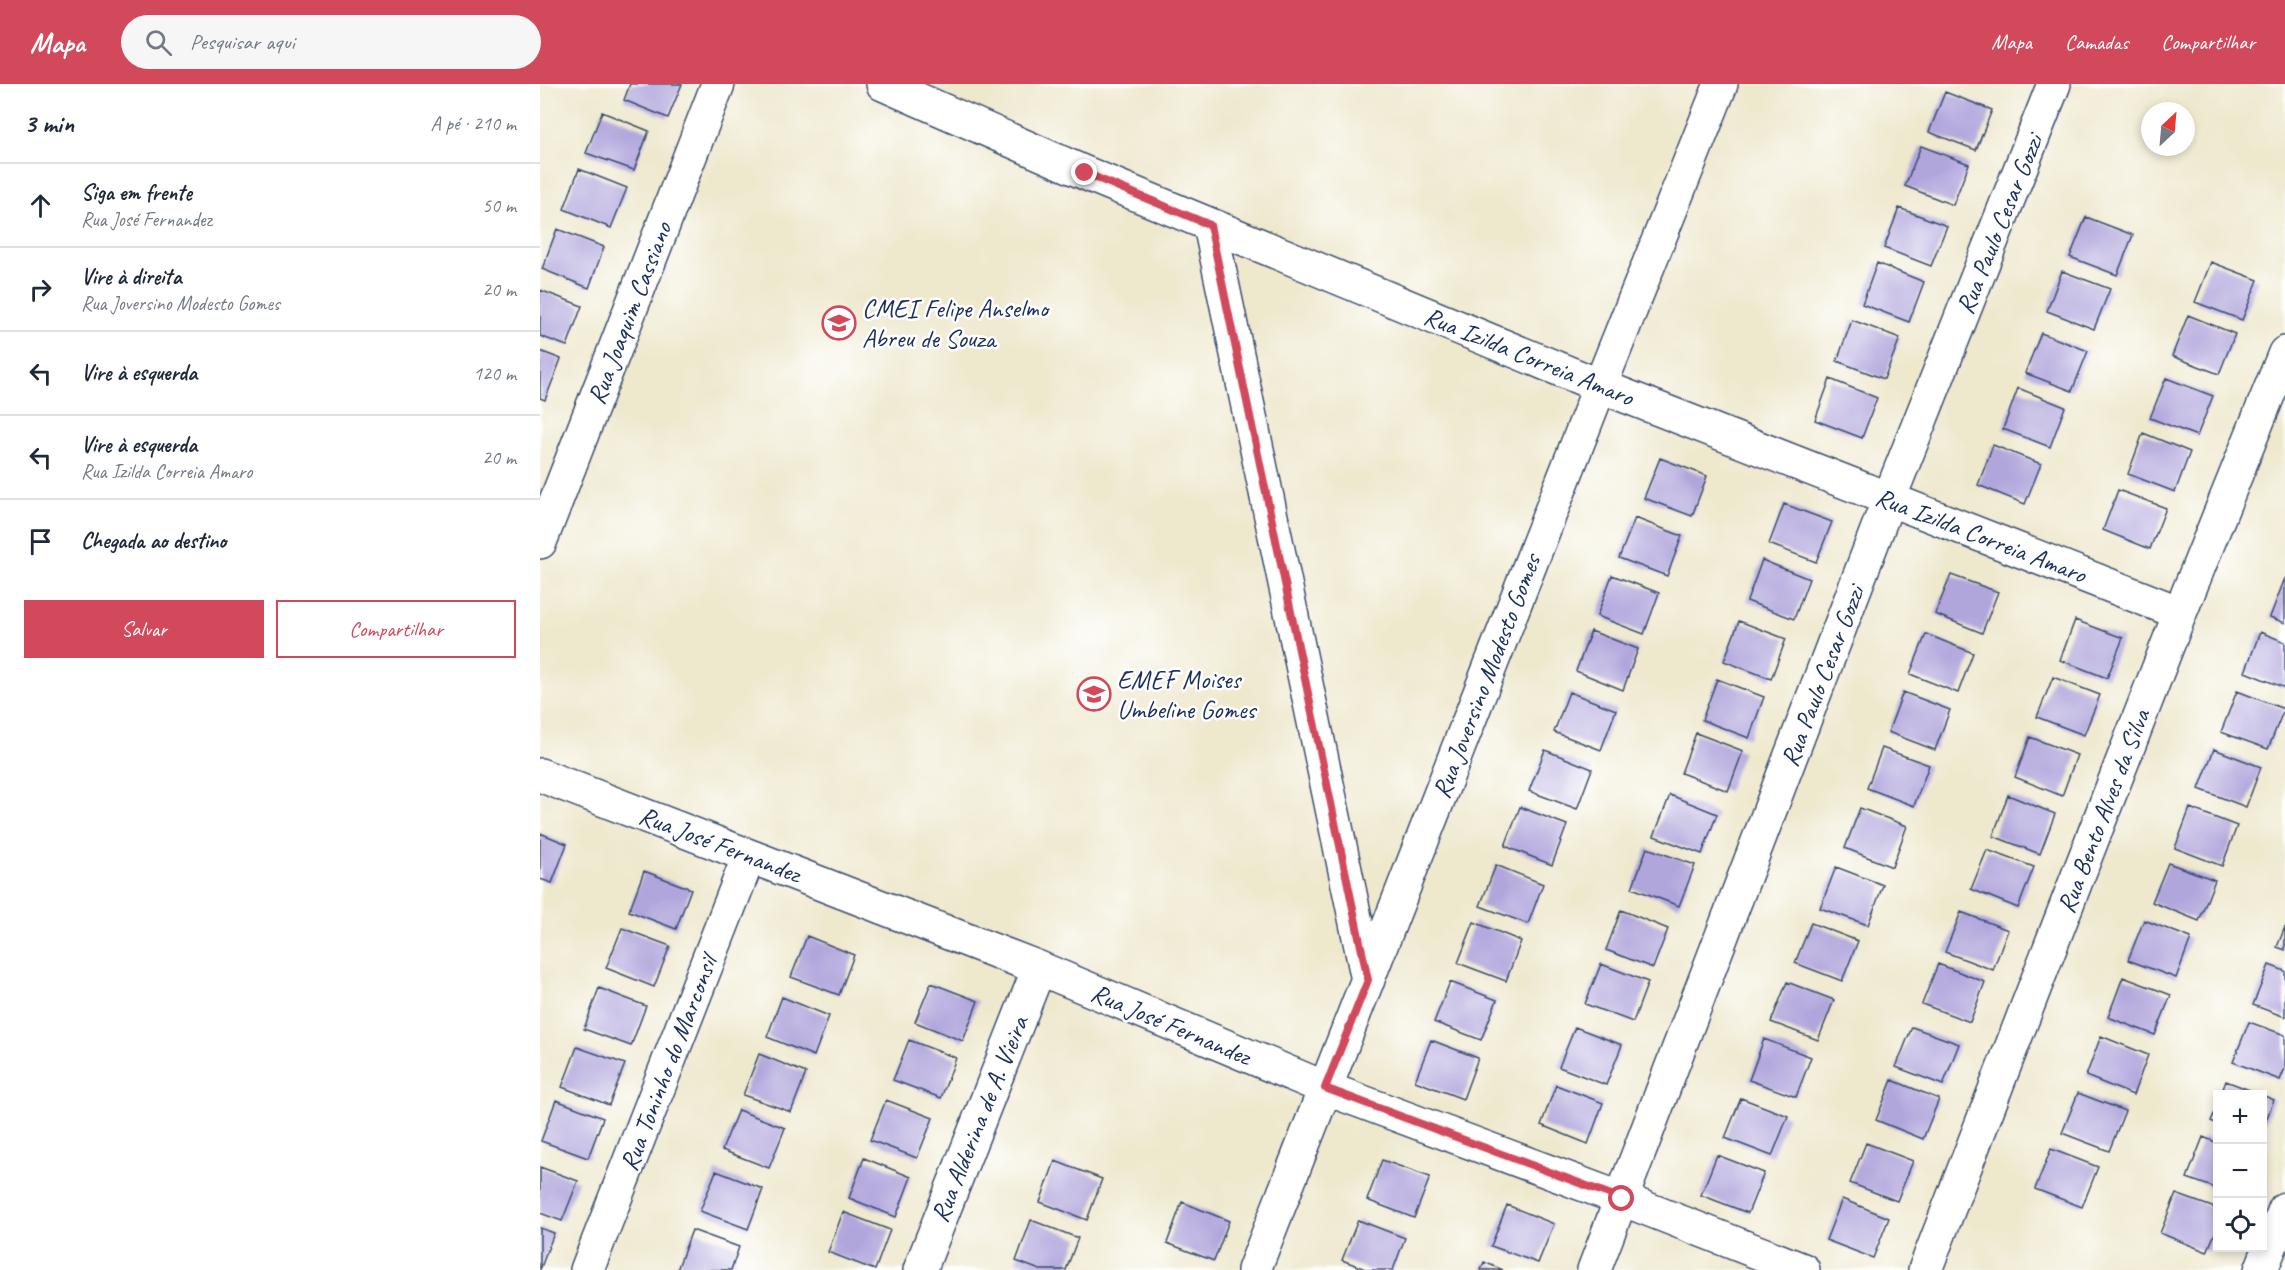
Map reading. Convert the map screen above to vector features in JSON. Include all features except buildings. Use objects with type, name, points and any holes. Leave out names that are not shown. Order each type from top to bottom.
[{"type":"street","name":"Rua Joaquim Cassiano","points":[[540,542],[718,84]]},
{"type":"street","name":"Rua Izilda Correia Amaro","points":[[883,84],[1085,173],[1600,386],[2180,613]]},
{"type":"street","name":"Rua Joversino Modesto Gomes","points":[[1254,1270],[1600,386],[1721,84]]},
{"type":"street","name":"Rua Paulo Cesar Gozzi","points":[[1594,1270],[1889,499],[2054,84]]},
{"type":"street","points":[[1210,225],[1368,980]]},
{"type":"street","name":"Rua Bento Alves da Silva","points":[[1925,1270],[2180,613],[2285,353]]},
{"type":"street","name":"Rua José Fernandez","points":[[540,775],[1039,968],[1325,1088],[1622,1199],[1803,1270]]},
{"type":"street","name":"Rua Toninho do Marconsil","points":[[587,1270],[749,856]]},
{"type":"street","name":"Rua Alderina de A. Vieira","points":[[920,1270],[1039,968]]},
{"type":"street","points":[[2261,1270],[2285,1209]]},
{"type":"place","name":"CMEI Felipe Anselmo Abreu de Souza","points":[[839,323]]},
{"type":"place","name":"EMEF Moises Umbeline Gomes","points":[[1094,694]]},
{"type":"route","points":[[1085,173],[1210,225],[1368,980],[1325,1088],[1622,1199]]}]
